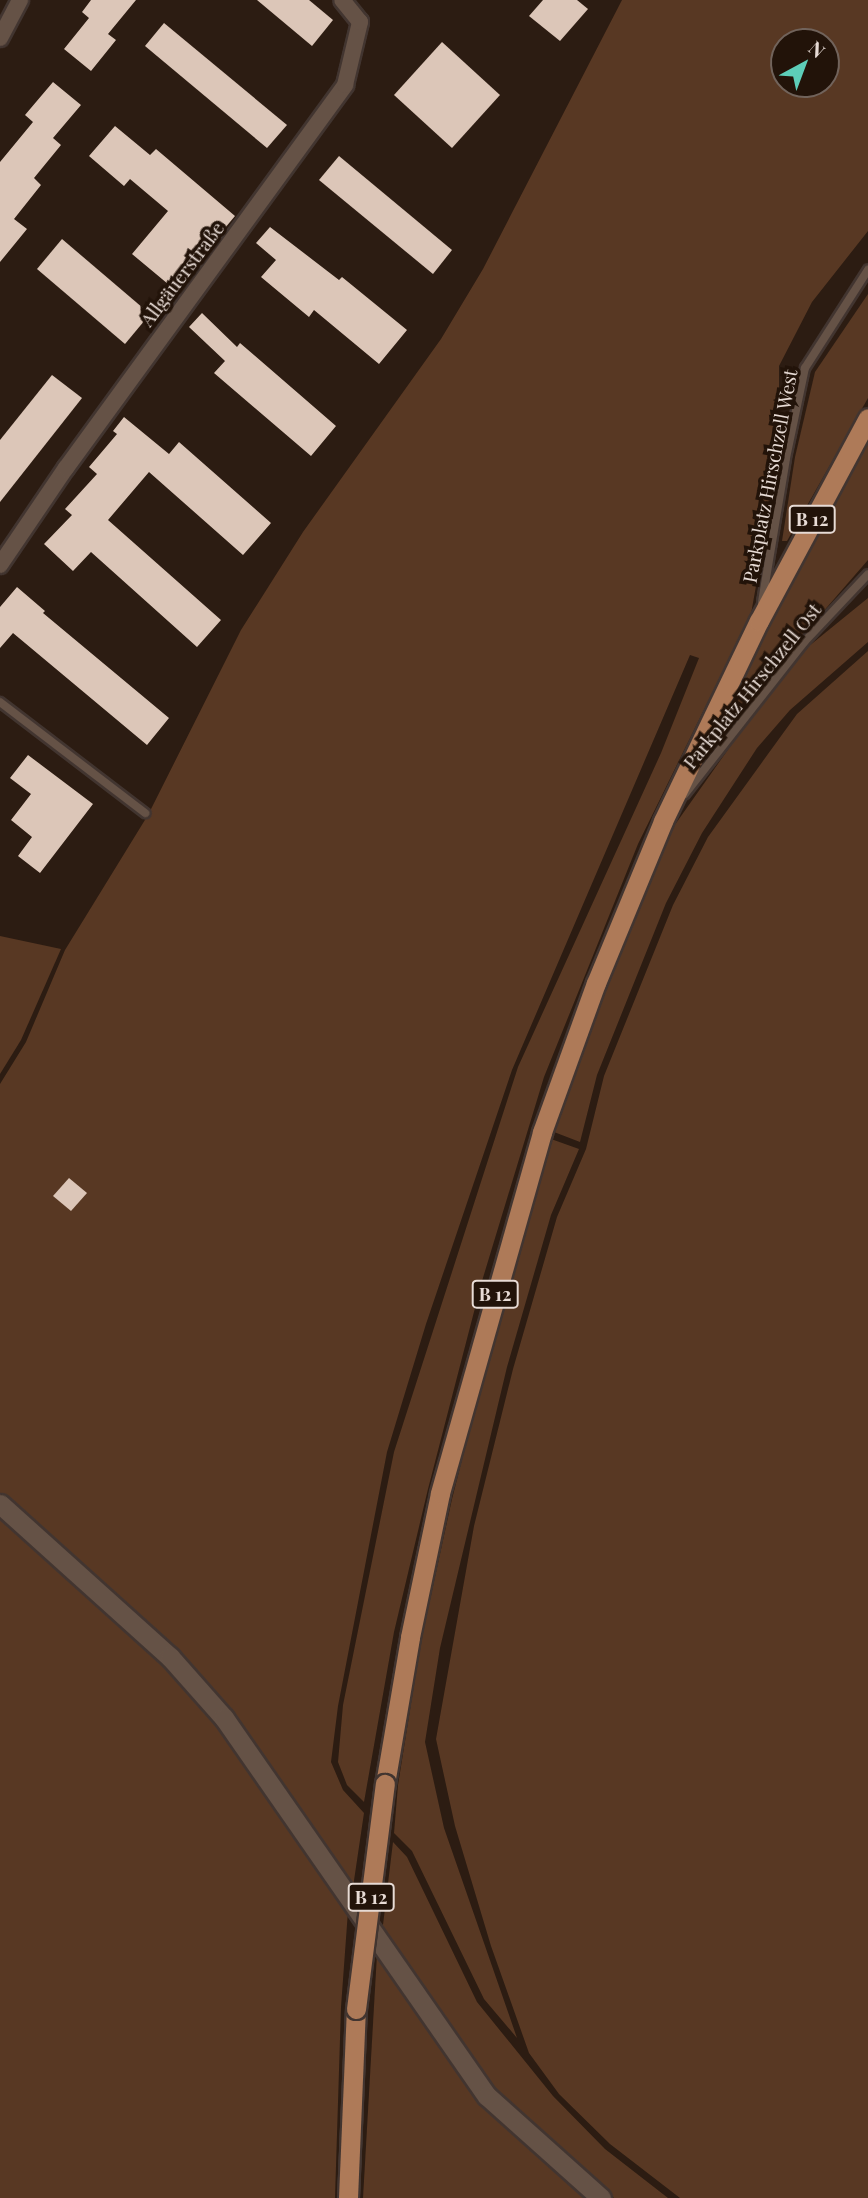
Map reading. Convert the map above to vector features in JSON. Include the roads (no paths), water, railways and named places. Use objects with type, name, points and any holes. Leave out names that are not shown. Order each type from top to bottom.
[{"type":"main road","name":"B 12","points":[[348,2198],[356,2009],[385,1784],[410,1637],[440,1493],[542,1132],[596,983],[663,821],[759,621],[868,418]]},
{"type":"street","points":[[0,38],[20,0]]},
{"type":"street","name":"Allgäuerstraße","points":[[0,565],[66,468],[345,85],[360,22],[342,0]]},
{"type":"street","points":[[0,1504],[170,1657],[224,1718],[487,2096],[601,2198]]},
{"type":"lane","name":"Parkplatz Hirschzell West","points":[[759,621],[786,458],[805,368],[868,270]]},
{"type":"lane","name":"Parkplatz Hirschzell Ost","points":[[663,821],[804,642],[868,573]]},
{"type":"lane","points":[[0,702],[145,813]]}]
